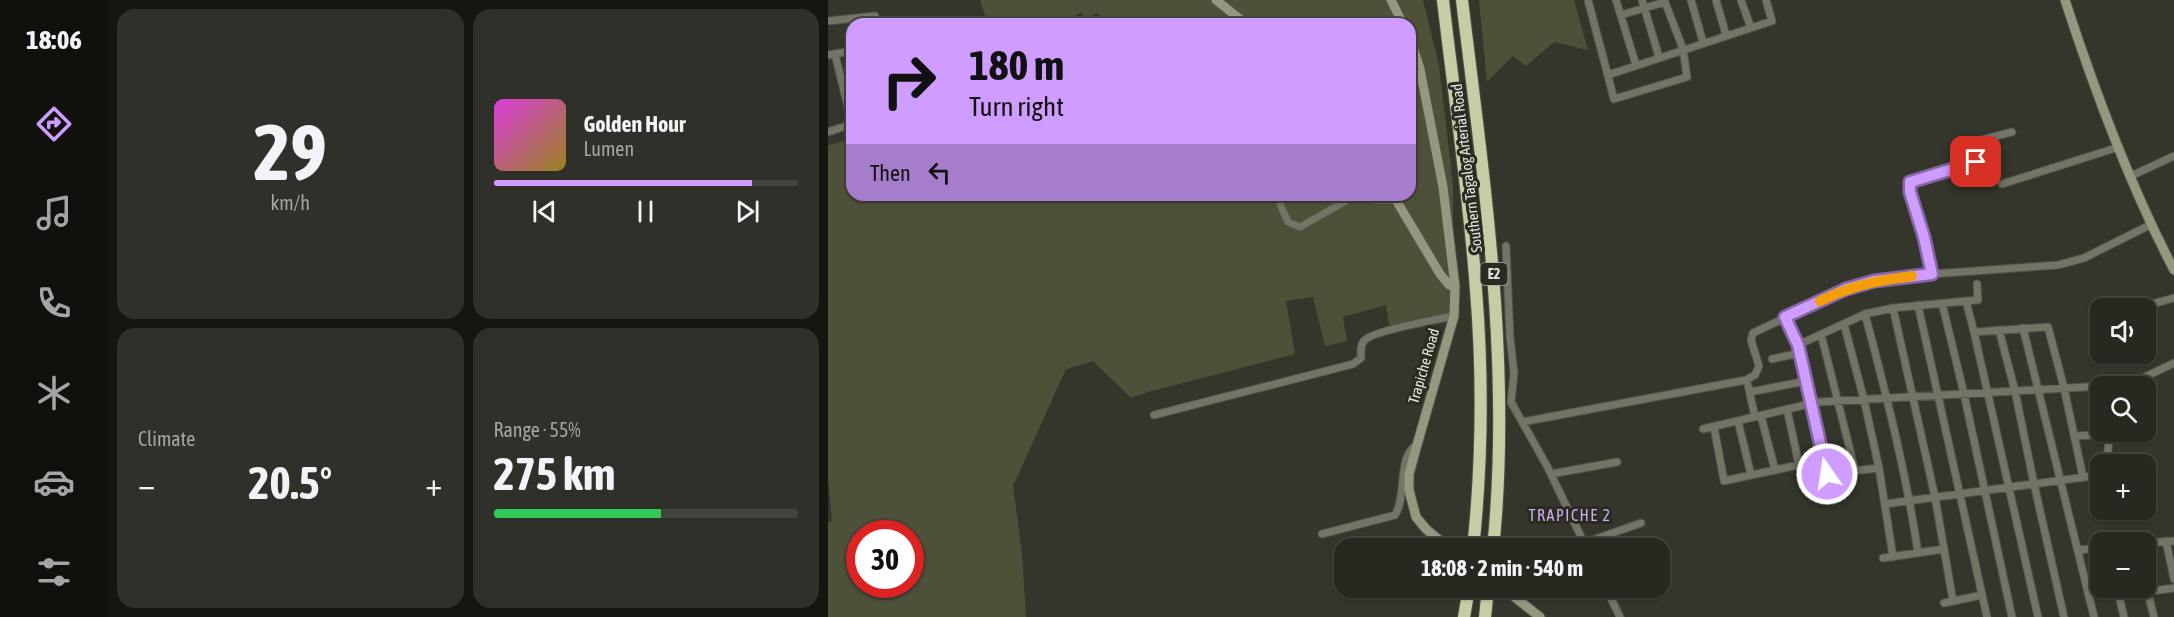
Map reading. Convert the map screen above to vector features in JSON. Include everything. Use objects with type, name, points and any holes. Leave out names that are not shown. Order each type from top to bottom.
[{"type":"highway","name":"Southern Tagalog Arterial Road","points":[[1443,0],[1476,290],[1480,365],[1479,449],[1474,538]]},
{"type":"highway","name":"Southern Tagalog Arterial Road","points":[[1462,0],[1485,180],[1495,285],[1499,362],[1493,538]]},
{"type":"highway","points":[[1464,617],[1467,598]]},
{"type":"highway","points":[[1485,617],[1487,598]]},
{"type":"street","points":[[1216,0],[1238,18]]},
{"type":"street","points":[[1390,0],[1400,18]]},
{"type":"street","points":[[1588,0],[1614,99],[1687,77],[1683,49],[1665,1],[1621,15]]},
{"type":"street","points":[[1616,0],[1636,65]]},
{"type":"street","points":[[1642,0],[1659,57]]},
{"type":"street","points":[[1691,0],[1703,42]]},
{"type":"street","points":[[1716,0],[1726,35]]},
{"type":"street","points":[[1741,0],[1750,28]]},
{"type":"street","points":[[1608,75],[1772,21],[1766,0]]},
{"type":"street","points":[[2065,0],[2150,225],[2174,270]]},
{"type":"street","points":[[870,18],[875,16]]},
{"type":"street","points":[[828,21],[846,21]]},
{"type":"street","points":[[846,52],[831,55],[846,104]]},
{"type":"street","name":"Trapiche Road","points":[[1416,57],[1443,187],[1455,286],[1454,316],[1409,474],[1411,503],[1416,517],[1437,538]]},
{"type":"street","points":[[828,132],[846,126]]},
{"type":"street","points":[[1932,274],[1924,237],[1910,192],[1910,182],[1976,163],[1973,142],[2012,132]]},
{"type":"street","points":[[2002,184],[2119,147]]},
{"type":"street","points":[[2131,176],[2174,156]]},
{"type":"street","points":[[1279,201],[1288,222],[1300,227],[1344,201]]},
{"type":"street","points":[[1397,201],[1440,274],[1449,285],[1455,286]]},
{"type":"street","points":[[1522,422],[1746,380],[1755,375],[1760,366],[1751,340],[1753,333],[1846,289],[1874,281],[1932,274],[2058,265],[2095,254],[2150,225]]},
{"type":"street","points":[[1506,246],[1514,372],[1511,402],[1551,474],[1581,538]]},
{"type":"street","points":[[1798,345],[1865,314],[1893,308],[1978,300],[1977,284]]},
{"type":"street","points":[[2156,303],[2174,298]]},
{"type":"street","points":[[1966,301],[2038,617]]},
{"type":"street","points":[[1942,303],[2012,617]]},
{"type":"street","points":[[1918,305],[1987,617]]},
{"type":"street","points":[[1893,308],[1935,497],[1953,601]]},
{"type":"street","points":[[1865,314],[1910,501],[1918,553]]},
{"type":"street","points":[[1154,415],[1353,364],[1361,358],[1361,347],[1367,338],[1395,329],[1454,316]]},
{"type":"street","points":[[1785,317],[1798,345],[1827,474]]},
{"type":"street","points":[[1844,324],[1879,468],[1893,556]]},
{"type":"street","points":[[1974,332],[2048,327],[2083,477]]},
{"type":"street","points":[[2023,328],[2094,617]]},
{"type":"street","points":[[1999,330],[2015,391],[2064,617]]},
{"type":"street","points":[[1821,334],[1854,470]]},
{"type":"street","points":[[1772,359],[1800,353]]},
{"type":"street","points":[[1703,429],[1811,404],[1838,401],[2121,385],[2143,378],[2174,363]]},
{"type":"street","points":[[1775,470],[1749,389],[1806,381]]},
{"type":"street","points":[[1787,409],[1799,465]]},
{"type":"street","points":[[1738,421],[1751,476]]},
{"type":"street","points":[[1714,427],[1724,481],[1799,465],[1821,474],[1879,468]]},
{"type":"street","points":[[2075,436],[2110,434],[2107,454]]},
{"type":"street","points":[[1322,534],[1395,515],[1401,501],[1408,455],[1417,444]]},
{"type":"street","points":[[1551,474],[1617,462]]},
{"type":"street","points":[[1885,504],[2090,476]]},
{"type":"street","points":[[1604,538],[1641,523]]},
{"type":"street","points":[[2170,541],[2174,579]]},
{"type":"street","points":[[1883,558],[1944,549]]},
{"type":"street","points":[[2078,550],[2090,549]]},
{"type":"street","points":[[2156,591],[2174,588]]},
{"type":"street","points":[[1944,603],[1982,595]]},
{"type":"street","points":[[1516,598],[1540,617]]},
{"type":"street","points":[[1611,598],[1620,617]]},
{"type":"street","points":[[2119,598],[2124,617]]},
{"type":"street","points":[[2149,598],[2154,617]]},
{"type":"green space","points":[[980,0],[1423,0],[1439,65],[1453,185],[1454,316],[1390,331],[1386,305],[1343,317],[1347,341],[1325,346],[1313,297],[1286,301],[1295,354],[1131,398],[1093,361],[1066,369],[1013,486],[1022,553],[1026,617],[828,617],[828,522],[832,521],[828,479],[828,145],[846,140],[846,201],[1416,201],[1416,18],[1101,18],[1098,13],[1083,18],[1082,12],[1072,18],[986,18]]},
{"type":"green space","points":[[1479,0],[1574,0],[1588,50],[1554,42],[1526,66],[1513,56],[1487,82]]},
{"type":"slow traffic","points":[[1820,301],[1846,289],[1874,281],[1912,276]]},
{"type":"district","name":"TRAPICHE 2","points":[[1570,515]]},
{"type":"route","points":[[1827,474],[1798,345],[1785,317],[1846,289],[1874,281],[1932,274],[1924,237],[1910,192],[1910,182],[1976,162]]}]
